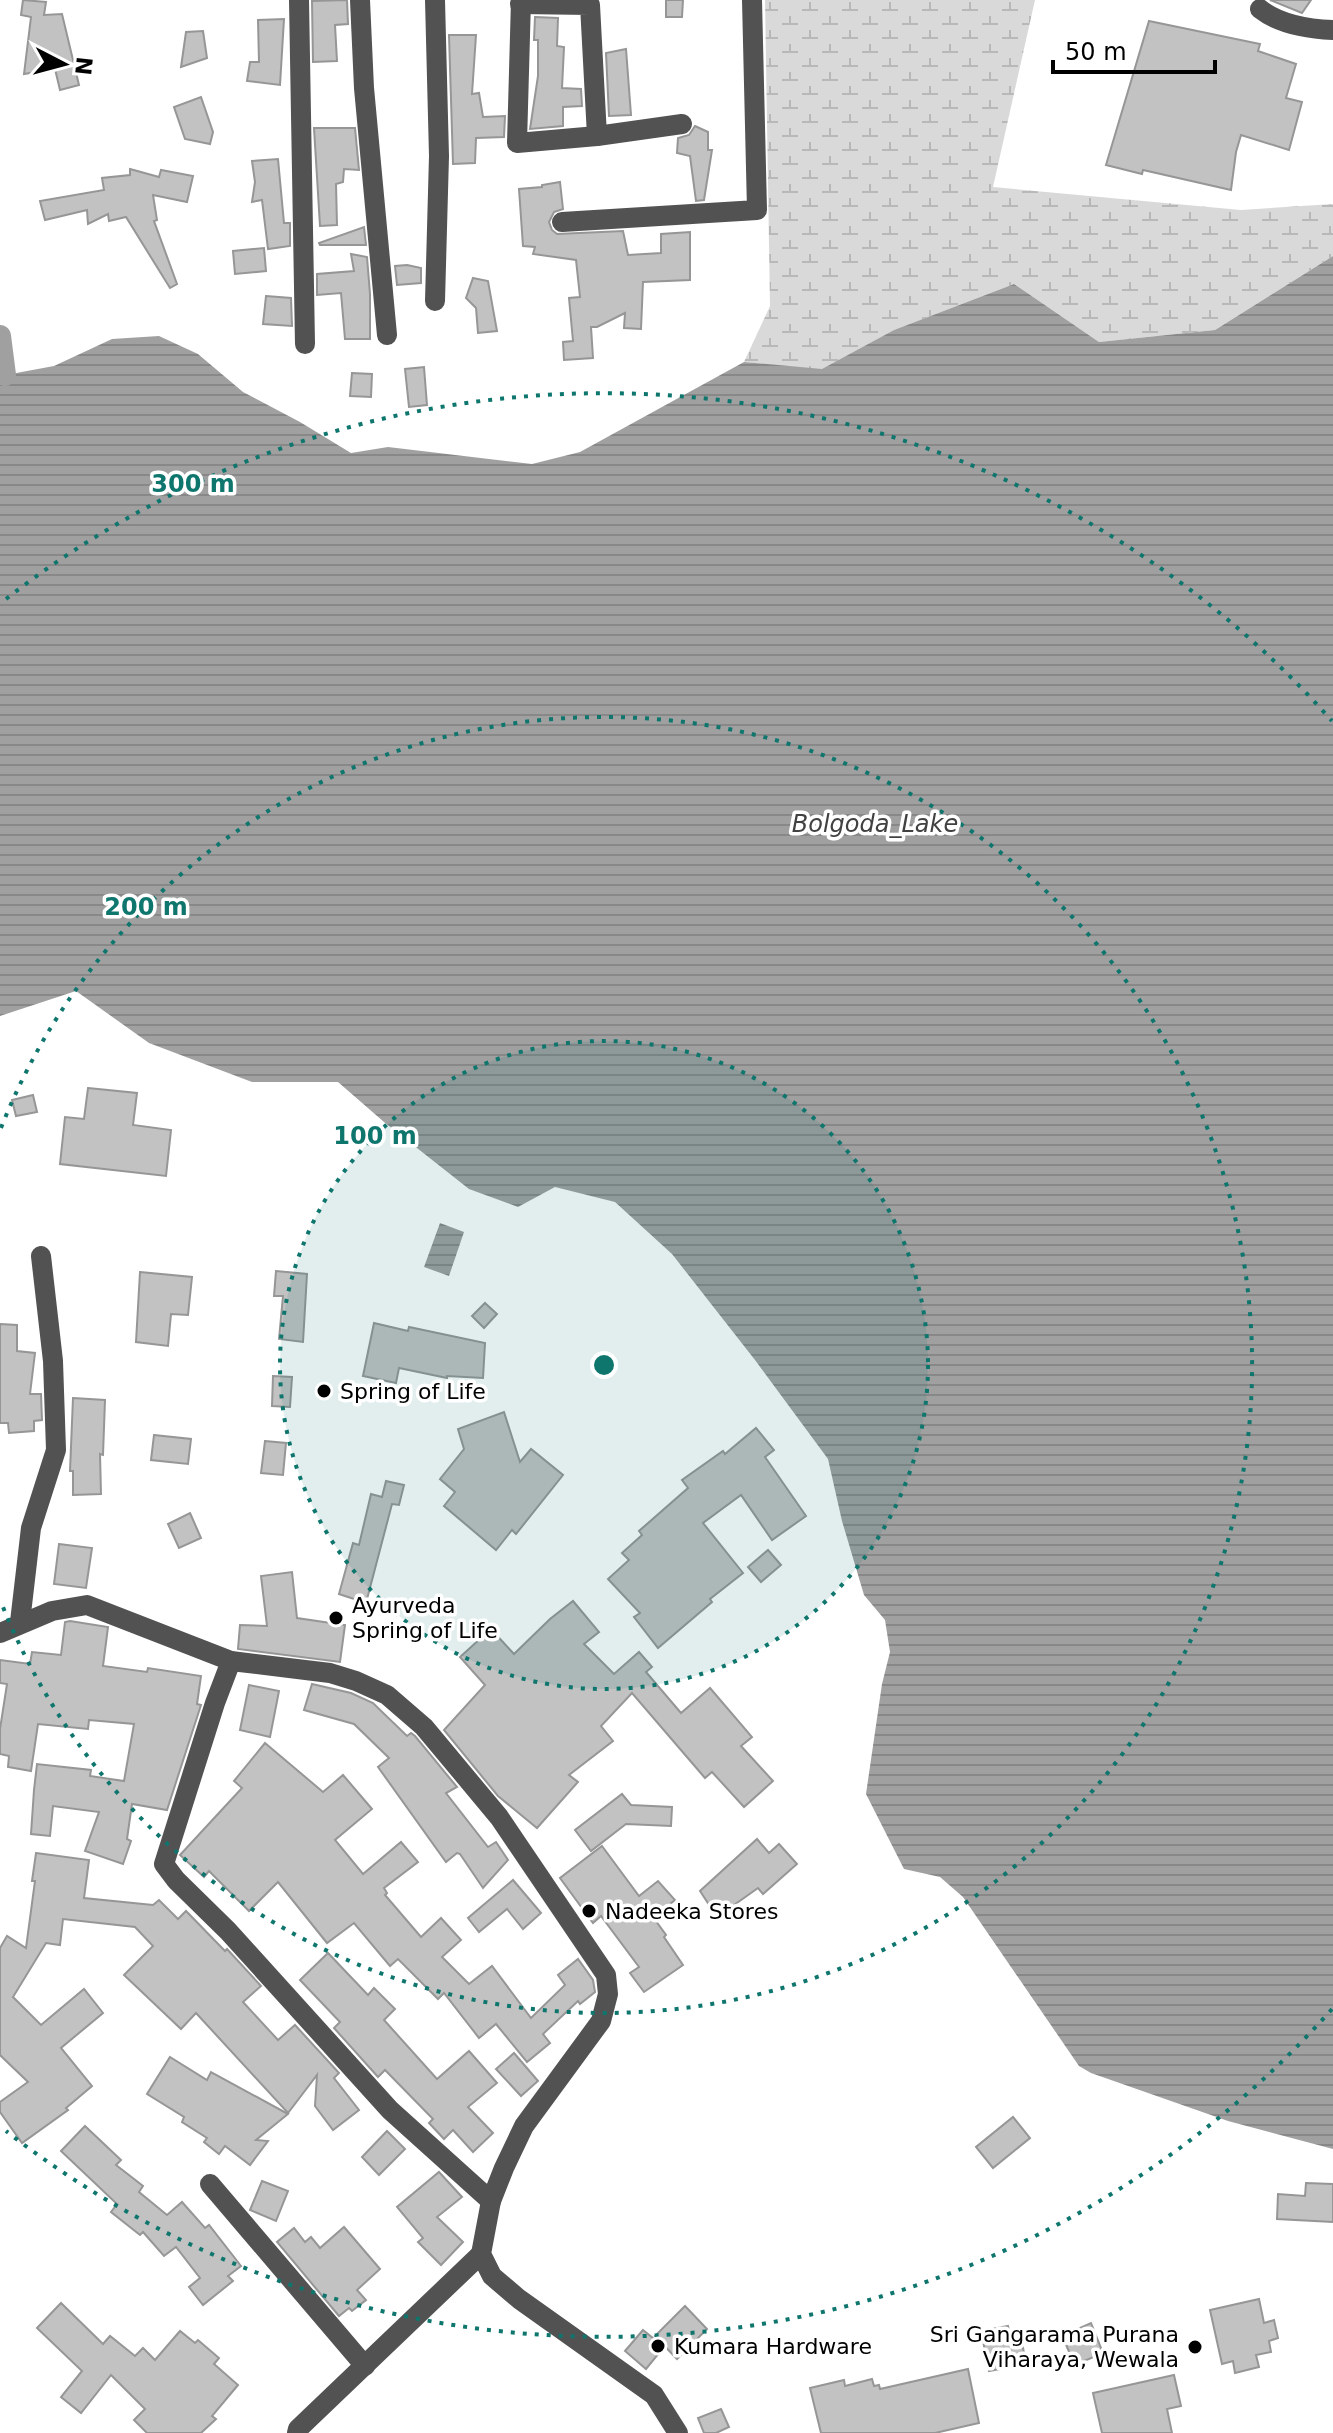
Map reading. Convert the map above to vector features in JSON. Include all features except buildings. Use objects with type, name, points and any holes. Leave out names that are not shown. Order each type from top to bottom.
[{"type":"street","points":[[299,0],[305,344]]},
{"type":"street","points":[[360,0],[364,88],[387,335]]},
{"type":"street","points":[[435,0],[439,156],[435,301]]},
{"type":"street","points":[[562,222],[757,210],[752,0]]},
{"type":"street","points":[[597,136],[590,5],[520,2],[517,143],[597,136],[682,124]]},
{"type":"street","points":[[1260,9],[1271,17],[1316,29],[1333,30]]},
{"type":"street","points":[[20,1622],[31,1528],[56,1450],[53,1361],[41,1256]]},
{"type":"street","points":[[0,1633],[52,1611],[87,1605],[231,1661],[330,1673],[387,1695],[424,1727],[499,1817],[606,1975],[608,1994],[601,2021],[524,2126],[491,2201],[481,2254],[297,2433]]},
{"type":"street","points":[[231,1661],[164,1864],[390,2110],[491,2201]]},
{"type":"street","points":[[210,2184],[365,2366]]},
{"type":"street","points":[[481,2254],[492,2276],[519,2299],[654,2395],[678,2433]]},
{"type":"green space","points":[[765,0],[1035,0],[993,187],[1241,210],[1333,204],[1333,256],[1215,330],[1099,342],[1014,284],[894,330],[822,370],[744,362],[770,306]]},
{"type":"water","name":"Bolgoda_Lake","points":[[1333,256],[1333,2149],[1228,2121],[1091,2073],[1079,2066],[963,1897],[940,1877],[904,1869],[866,1794],[882,1684],[890,1652],[885,1620],[864,1595],[828,1459],[672,1254],[615,1202],[555,1187],[518,1207],[469,1189],[338,1082],[252,1082],[149,1043],[76,991],[0,1016],[0,376],[54,366],[112,339],[159,336],[198,354],[243,392],[351,453],[388,447],[532,464],[580,452],[744,362],[822,369],[894,330],[1014,284],[1099,342],[1215,330]]},
{"type":"water","points":[[440,1223],[464,1232],[449,1276],[424,1267]]},
{"type":"waterway","points":[[0,336],[5,375]]},
{"type":"place","name":"Spring of Life","points":[[324,1391]]},
{"type":"place","name":"Ayurveda Spring of Life","points":[[336,1618]]},
{"type":"place","name":"Nadeeka Stores","points":[[589,1911]]},
{"type":"place","name":"Kumara Hardware","points":[[658,2346]]},
{"type":"place","name":"Sri Gangarama Purana Viharaya, Wewala","points":[[1195,2347]]}]
